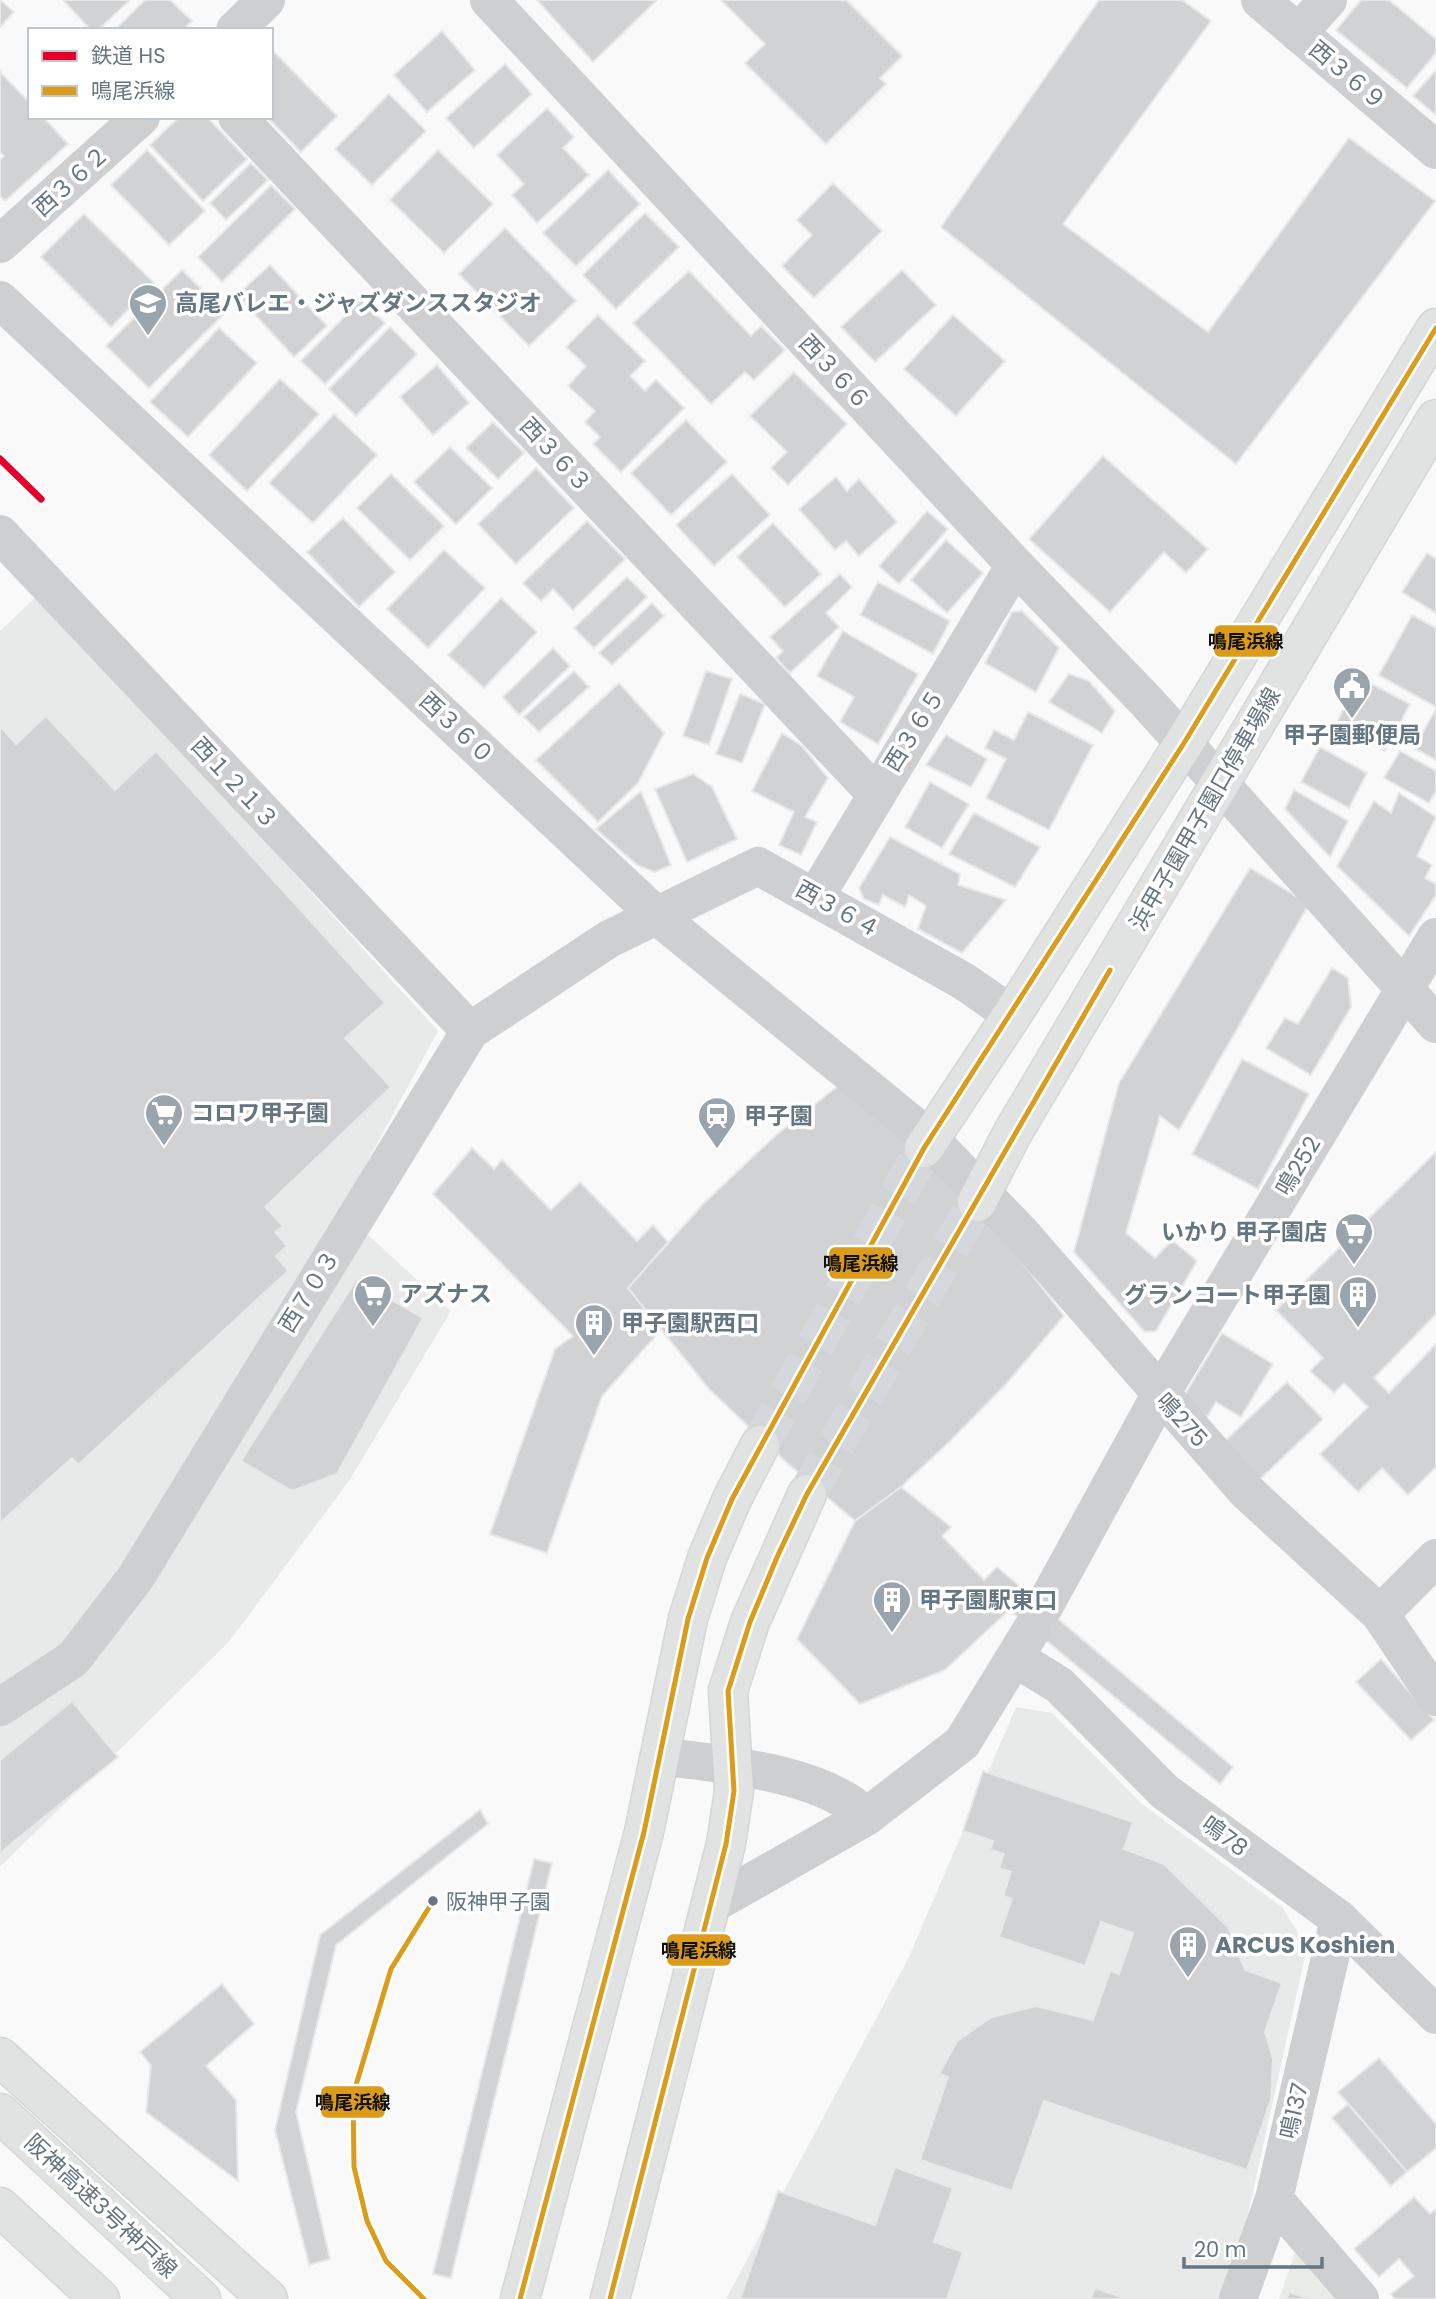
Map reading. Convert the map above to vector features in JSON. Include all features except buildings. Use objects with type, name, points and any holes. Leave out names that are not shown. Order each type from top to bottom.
[{"type":"main road","points":[[927,1144],[1184,743],[1436,328]]},
{"type":"main road","name":"浜甲子園甲子園口停車場線","points":[[980,1197],[1013,1132],[1436,419]]},
{"type":"main road","points":[[520,2299],[644,1832],[682,1643],[706,1558],[760,1445]]},
{"type":"main road","points":[[610,2299],[711,1905],[732,1811],[728,1691],[750,1622],[807,1494]]},
{"type":"main road","points":[[0,2057],[268,2299]]},
{"type":"main road","name":"阪神高速3号神戸線","points":[[0,2113],[201,2299]]},
{"type":"main road","points":[[0,2207],[100,2299]]},
{"type":"street","points":[[237,28],[266,0]]},
{"type":"street","name":"西３６６","points":[[489,0],[1184,743],[1436,1024]]},
{"type":"street","name":"西３６９","points":[[1259,0],[1436,150]]},
{"type":"street","points":[[1298,33],[1328,0]]},
{"type":"street","name":"西３６２","points":[[0,244],[140,119]]},
{"type":"street","name":"西３６３","points":[[239,119],[875,793]]},
{"type":"street","name":"西３６０","points":[[0,300],[656,915],[927,1144]]},
{"type":"street","name":"西１２１３","points":[[0,534],[470,1031]]},
{"type":"street","name":"西３６５","points":[[816,896],[875,793],[1015,565]]},
{"type":"street","name":"西３６４","points":[[656,915],[758,866],[816,896],[965,982],[1012,1015]]},
{"type":"street","name":"西７０３","points":[[0,1707],[74,1659],[136,1577],[213,1447],[470,1031],[609,939],[656,915]]},
{"type":"street","name":"鳴252","points":[[711,1905],[866,1817],[962,1743],[1030,1631],[1160,1395],[1436,937]]},
{"type":"street","name":"鳴275","points":[[927,1144],[1021,1233],[1246,1491],[1380,1614],[1436,1697]]},
{"type":"street","points":[[1380,1614],[1436,1558]]},
{"type":"street","name":"鳴78","points":[[1030,1631],[1059,1685],[1164,1792],[1339,1919],[1436,2015]]},
{"type":"street","points":[[659,1756],[732,1766],[824,1787],[853,1802],[866,1817]]},
{"type":"street","name":"鳴137","points":[[1238,2299],[1273,2199],[1339,1919]]},
{"type":"street","points":[[1273,2199],[1360,2299]]},
{"type":"shaded area","points":[[39,594],[438,1031],[341,1210],[451,1311],[349,1481],[228,1643],[0,1867],[0,631]]},
{"type":"shaded area","points":[[1016,1707],[1052,1713],[1142,1804],[1282,1907],[1307,1947],[1243,2237],[1221,2299],[726,2299],[908,1959]]},
{"type":"shaded area","points":[[1295,2253],[1334,2299],[1279,2299]]},
{"type":"tunnel","points":[[760,1445],[924,1148]]},
{"type":"tunnel","points":[[807,1494],[977,1202]]},
{"type":"rail line","name":"HS","points":[[0,459],[41,499]]},
{"type":"transit line","name":"鳴尾浜線","points":[[520,2299],[644,1832],[688,1619],[707,1558],[732,1499],[924,1148],[1184,743],[1436,328]]},
{"type":"transit line","name":"鳴尾浜線","points":[[610,2299],[726,1844],[734,1791],[728,1691],[750,1622],[807,1494],[1110,970]]},
{"type":"transit line","name":"鳴尾浜線","points":[[424,2299],[386,2261],[367,2221],[354,2167],[353,2095],[391,1969],[433,1901]]},
{"type":"place","name":"高尾バレエ・ジャズダンススタジオ","points":[[148,337]]},
{"type":"place","name":"甲子園郵便局","points":[[1352,720]]},
{"type":"place","name":"コロワ甲子園","points":[[164,1147]]},
{"type":"place","name":"甲子園","points":[[717,1150]]},
{"type":"place","name":"いかり 甲子園店","points":[[1354,1266]]},
{"type":"place","name":"アズナス","points":[[373,1328]]},
{"type":"place","name":"グランコート甲子園","points":[[1358,1329]]},
{"type":"place","name":"甲子園駅西口","points":[[594,1357]]},
{"type":"place","name":"甲子園駅東口","points":[[892,1634]]},
{"type":"place","name":"阪神甲子園","points":[[433,1901]]},
{"type":"place","name":"ARCUS Koshien","points":[[1188,1979]]}]
